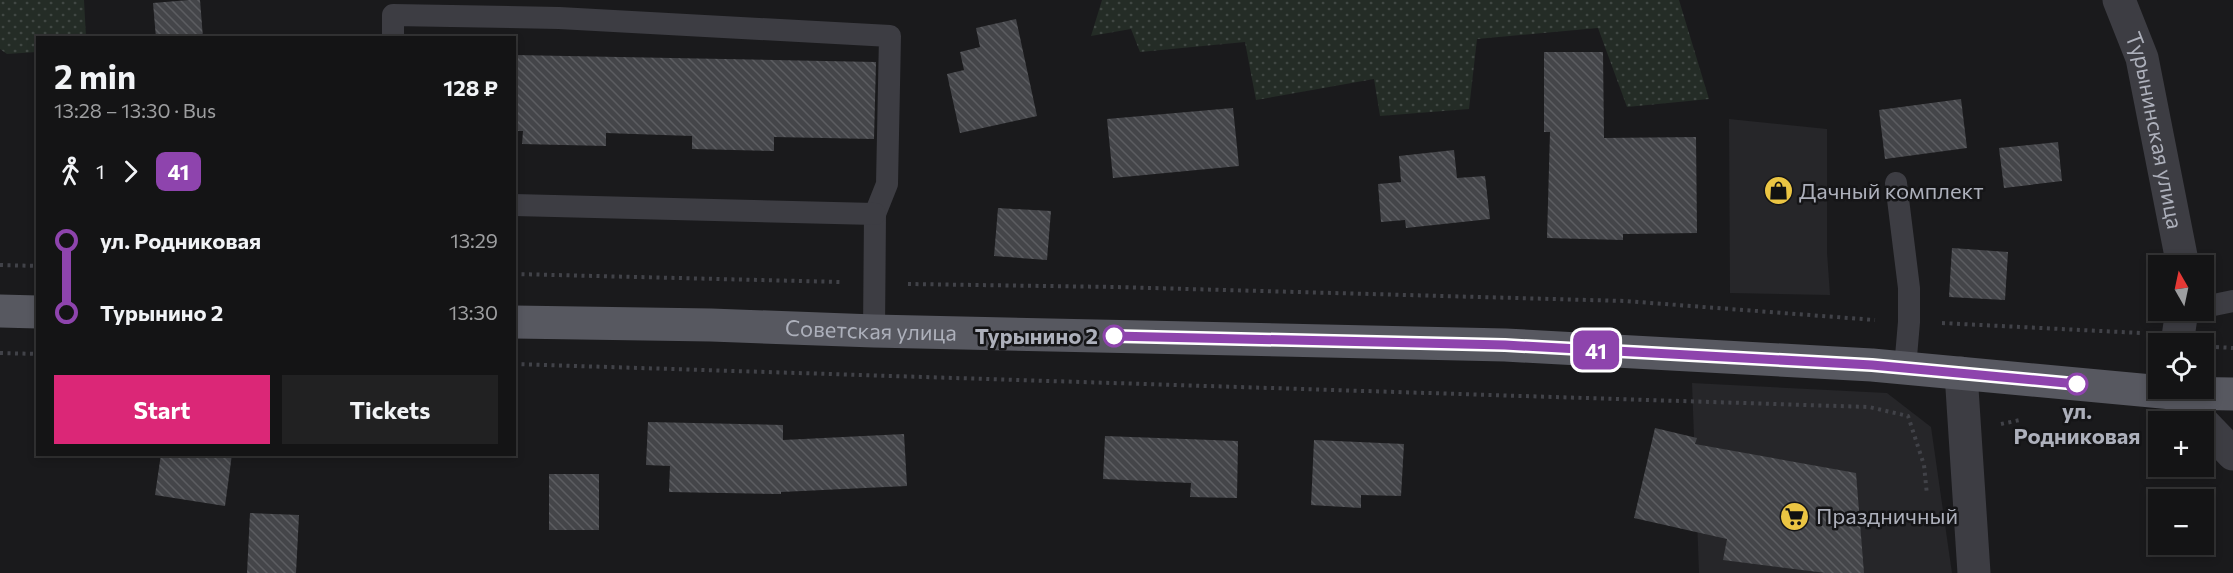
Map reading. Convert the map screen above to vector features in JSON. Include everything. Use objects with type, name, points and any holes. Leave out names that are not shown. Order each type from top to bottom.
[{"type":"main road","points":[[0,311],[36,312]]},
{"type":"main road","name":"Советская улица","points":[[516,322],[1505,345],[1905,368],[2148,389]]},
{"type":"main road","name":"Советская улица","points":[[2214,393],[2233,394]]},
{"type":"street","name":"Турынинская улица","points":[[2119,0],[2142,58],[2181,255]]},
{"type":"street","points":[[1960,373],[1974,573]]},
{"type":"street","points":[[2180,399],[2191,411]]},
{"type":"street","points":[[2214,435],[2233,454]]},
{"type":"lane","points":[[393,36],[393,15],[559,9],[890,36],[887,184],[875,214],[874,331]]},
{"type":"lane","points":[[1896,183],[1910,288],[1905,368]]},
{"type":"lane","points":[[516,205],[875,214]]},
{"type":"lane","points":[[2214,309],[2233,301]]},
{"type":"path","points":[[0,265],[36,266]]},
{"type":"path","points":[[516,274],[1625,301],[1909,322],[2148,320]]},
{"type":"path","points":[[0,353],[36,354]]},
{"type":"path","points":[[516,364],[1869,407],[1908,416],[1924,465],[1927,497]]},
{"type":"path","points":[[1998,425],[2031,420]]},
{"type":"path","points":[[1924,465],[1965,461]]},
{"type":"shaded area","points":[[0,0],[84,0],[86,36],[36,36],[36,52],[7,54],[0,49]]},
{"type":"shaded area","points":[[1102,0],[1679,0],[1709,99],[1627,107],[1598,28],[1477,39],[1469,109],[1380,116],[1374,79],[1256,100],[1245,42],[1140,52],[1131,29],[1091,36]]},
{"type":"shaded area","name":"Дачный комплект","points":[[1729,119],[1827,129],[1827,252],[1830,295],[1730,293]]},
{"type":"shaded area","points":[[1692,383],[1887,393],[1931,427],[1952,573],[1699,573]]},
{"type":"building","points":[[200,0],[203,36],[156,36],[153,3]]},
{"type":"building","points":[[1016,19],[1037,116],[960,133],[947,74],[964,70],[960,52],[980,47],[976,28]]},
{"type":"building","points":[[1544,52],[1603,52],[1604,138],[1696,137],[1697,233],[1623,234],[1623,240],[1547,238],[1550,132],[1544,132]]},
{"type":"building","points":[[516,55],[876,62],[874,139],[774,137],[774,151],[692,149],[692,136],[606,133],[606,146],[522,144],[523,131],[516,131]]},
{"type":"building","points":[[1961,99],[1967,148],[1885,159],[1879,110]]},
{"type":"building","points":[[1233,108],[1239,166],[1113,178],[1107,119]]},
{"type":"building","points":[[2058,142],[2062,181],[2004,188],[1999,148]]},
{"type":"building","points":[[1454,150],[1457,178],[1485,176],[1490,219],[1406,228],[1405,220],[1381,222],[1378,184],[1401,182],[1399,156]]},
{"type":"building","points":[[998,208],[1051,211],[1047,260],[994,256]]},
{"type":"building","points":[[1952,248],[2008,252],[2005,300],[1949,297]]},
{"type":"building","points":[[648,422],[783,425],[783,440],[904,434],[907,486],[781,492],[781,494],[669,492],[670,466],[646,465]]},
{"type":"building","name":"Праздничный","points":[[1655,428],[1697,438],[1695,444],[1856,473],[1864,573],[1826,573],[1723,560],[1727,539],[1634,518]]},
{"type":"building","points":[[1105,436],[1238,441],[1237,498],[1190,497],[1191,483],[1103,479]]},
{"type":"building","points":[[1314,440],[1404,444],[1401,496],[1361,495],[1361,508],[1311,505]]},
{"type":"building","points":[[161,456],[232,456],[225,506],[155,495]]},
{"type":"building","points":[[549,474],[599,474],[599,530],[549,530]]},
{"type":"building","points":[[250,513],[299,515],[296,573],[247,573]]},
{"type":"bus line","name":"41","points":[[1114,336],[1505,345],[1872,365],[2077,384]]},
{"type":"place","name":"Дачный комплект","points":[[1778,191]]},
{"type":"place","name":"Турынино 2","points":[[1114,336]]},
{"type":"place","name":"ул. Родниковая","points":[[2077,384]]},
{"type":"place","name":"Праздничный","points":[[1795,516]]}]
